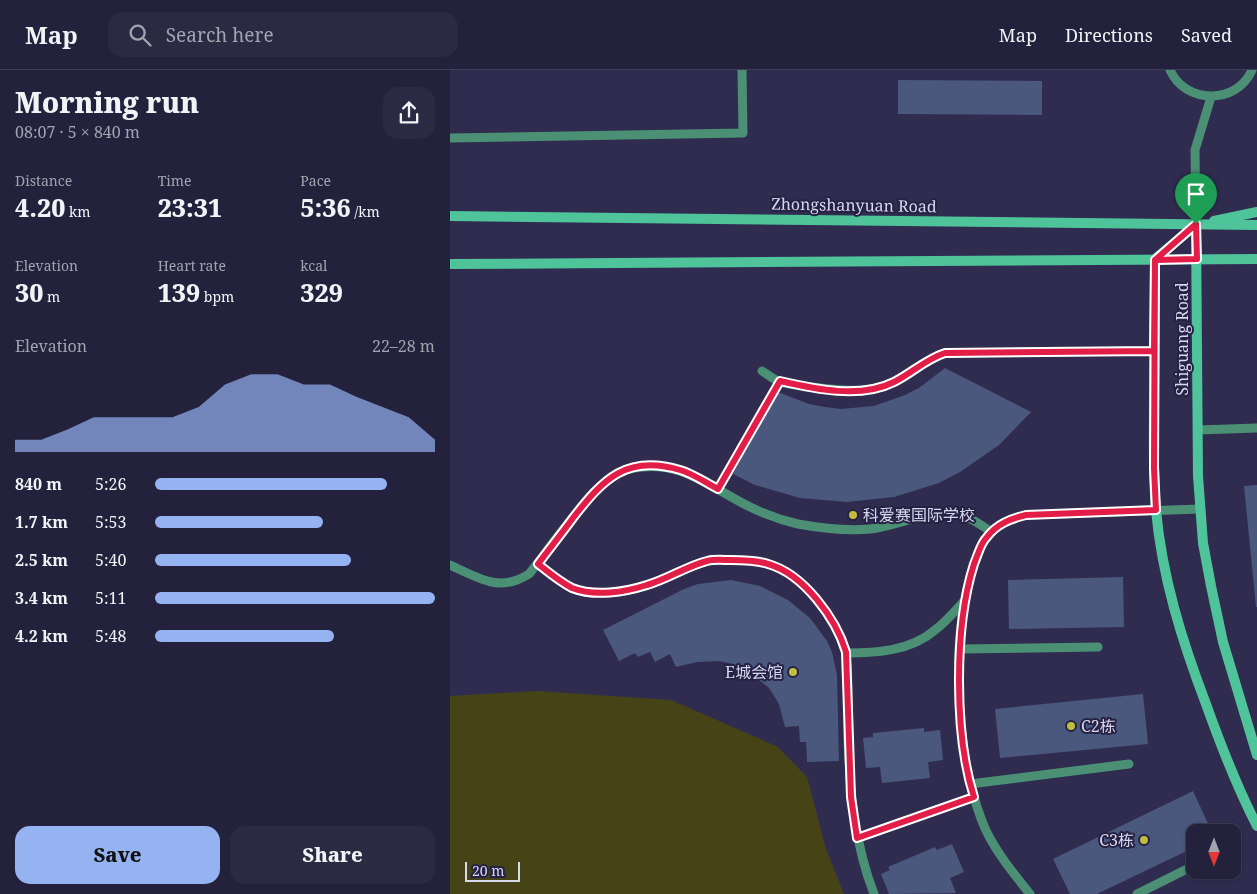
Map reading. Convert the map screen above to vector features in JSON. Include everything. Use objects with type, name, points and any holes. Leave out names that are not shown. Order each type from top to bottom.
[{"type":"main road","points":[[1155,260],[1196,224],[1257,212]]},
{"type":"main road","name":"Zhongshanyuan Road","points":[[450,216],[1257,225]]},
{"type":"main road","name":"Shiguang Road","points":[[1196,224],[1200,509],[1211,586],[1221,632],[1257,755]]},
{"type":"main road","points":[[450,264],[1257,259]]},
{"type":"main road","name":"Shiguang Road","points":[[1155,260],[1154,468],[1156,510],[1162,555],[1173,608],[1195,676],[1240,793],[1257,826]]},
{"type":"lane","points":[[450,138],[743,133],[742,70]]},
{"type":"lane","points":[[1170,70],[1183,87],[1196,94],[1211,97],[1226,94],[1240,87],[1252,70]]},
{"type":"lane","points":[[1196,224],[1195,150],[1211,97]]},
{"type":"lane","points":[[762,371],[780,381],[816,388],[861,390],[880,387],[895,381],[933,357],[945,353],[1154,351]]},
{"type":"lane","points":[[718,489],[780,381]]},
{"type":"lane","points":[[1198,430],[1257,428]]},
{"type":"lane","points":[[450,565],[486,582],[501,584],[518,581],[529,574],[538,564],[593,493],[607,479],[623,470],[644,466],[664,466],[682,471],[763,514],[797,524],[830,528],[869,529],[900,524],[929,514],[949,513],[966,517],[992,532]]},
{"type":"lane","points":[[1030,894],[1005,862],[982,823],[970,784],[962,741],[960,649],[965,600],[979,552],[986,538],[998,526],[1011,519],[1026,515],[1200,509]]},
{"type":"lane","points":[[538,564],[573,588],[597,593],[621,591],[648,585],[709,560],[739,560],[768,564],[793,576],[829,615],[841,636],[846,652],[851,797],[857,838],[866,874],[874,894]]},
{"type":"lane","points":[[846,652],[880,651],[918,641],[934,632],[965,600]]},
{"type":"lane","points":[[960,649],[1098,647]]},
{"type":"lane","points":[[970,784],[1129,764]]},
{"type":"lane","points":[[857,838],[974,797]]},
{"type":"lane","points":[[1137,894],[1186,870]]},
{"type":"shaded area","points":[[537,691],[671,700],[778,747],[807,777],[826,849],[844,894],[450,894],[450,696]]},
{"type":"building","points":[[898,80],[1042,81],[1042,115],[898,114]]},
{"type":"building","points":[[945,368],[1031,412],[999,445],[960,472],[939,483],[894,497],[847,502],[800,498],[755,485],[733,474],[778,392],[809,404],[825,407],[841,409],[874,406],[919,388]]},
{"type":"building","points":[[1257,485],[1257,607],[1256,607],[1244,486]]},
{"type":"building","points":[[1123,577],[1124,627],[1009,629],[1008,580]]},
{"type":"building","name":"E城会馆","points":[[731,580],[760,586],[788,600],[810,618],[827,641],[832,652],[837,675],[839,761],[807,762],[806,742],[800,742],[799,726],[785,727],[779,704],[769,688],[747,670],[719,661],[697,662],[676,667],[670,654],[655,662],[650,652],[638,657],[635,653],[619,661],[603,630],[684,589],[698,584]]},
{"type":"building","name":"C2栋","points":[[1143,694],[1148,744],[1000,758],[995,709]]},
{"type":"building","points":[[924,728],[924,732],[940,730],[943,760],[928,762],[930,778],[882,783],[880,767],[866,768],[863,738],[873,737],[873,733]]},
{"type":"building","name":"C3栋","points":[[1193,791],[1208,824],[1186,824],[1186,851],[1097,894],[1070,894],[1053,859]]},
{"type":"building","points":[[952,844],[964,872],[950,878],[956,893],[889,894],[881,874],[890,870],[888,867],[935,847],[937,850]]},
{"type":"place","name":"科爱赛国际学校","points":[[853,515]]},
{"type":"place","name":"E城会馆","points":[[793,672]]},
{"type":"place","name":"C2栋","points":[[1071,726]]},
{"type":"place","name":"C3栋","points":[[1144,840]]},
{"type":"route","points":[[1196,224],[1155,260],[1154,468],[1156,510],[1026,515],[1011,519],[998,526],[986,538],[979,552],[965,600],[960,649],[962,741],[974,797],[857,838],[851,797],[846,652],[841,636],[829,615],[793,576],[768,564],[739,560],[709,560],[648,585],[621,591],[597,593],[573,588],[538,564],[593,493],[607,479],[623,470],[644,466],[664,466],[701,479],[718,489],[780,381],[800,386],[861,390],[880,387],[895,381],[933,357],[945,353],[1154,351],[1155,260],[1197,259],[1196,224]]}]
